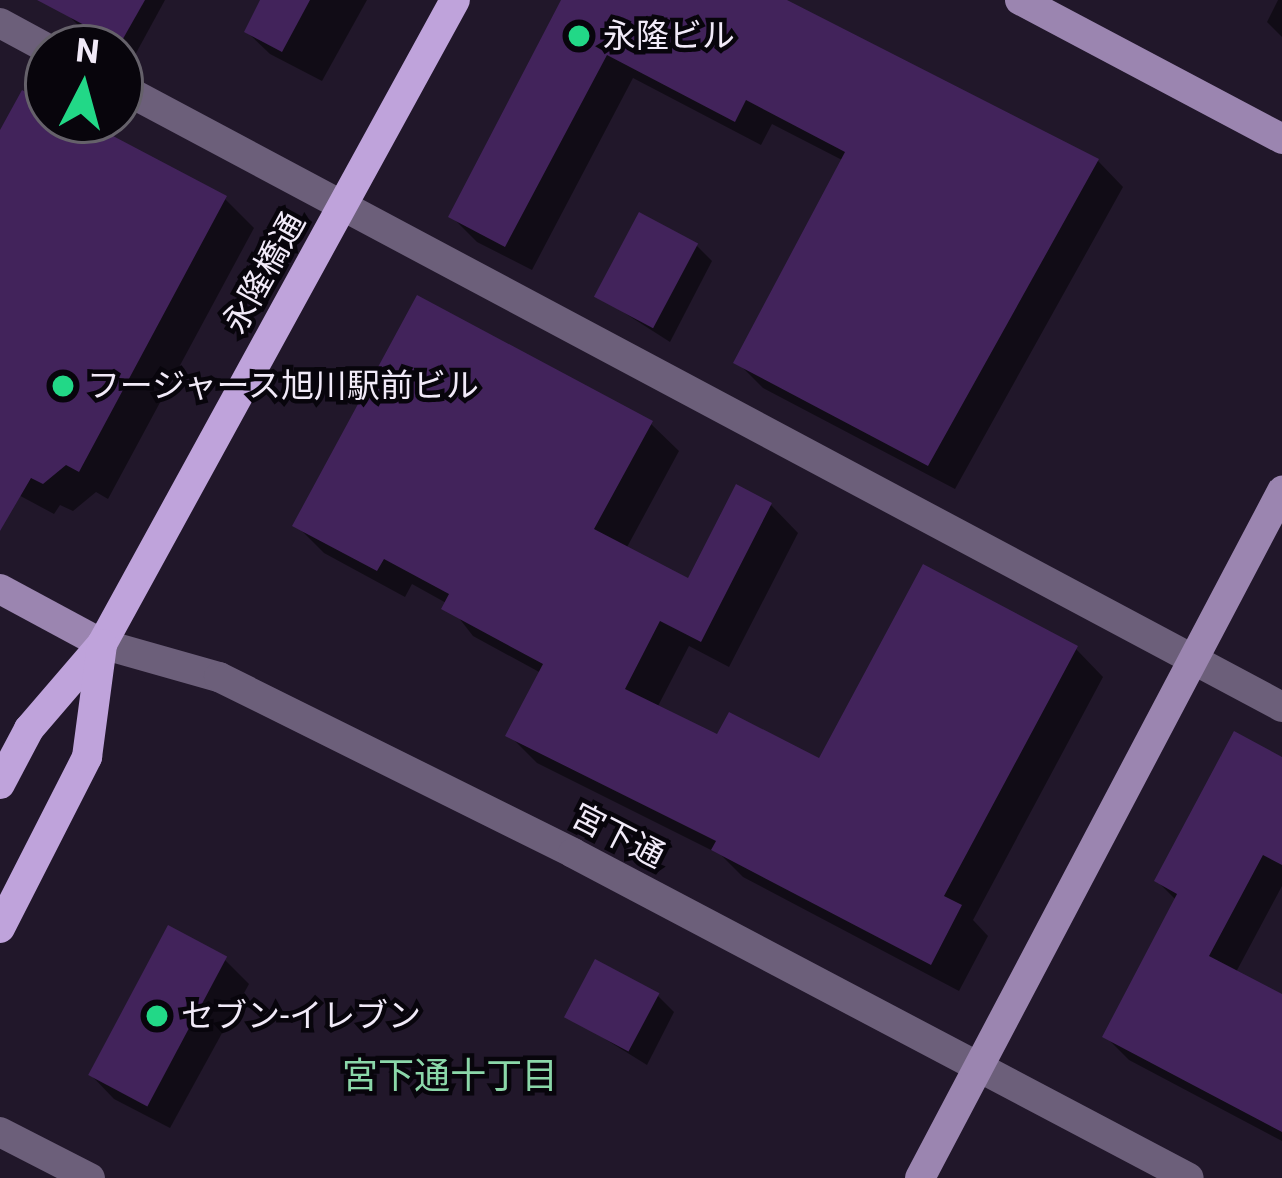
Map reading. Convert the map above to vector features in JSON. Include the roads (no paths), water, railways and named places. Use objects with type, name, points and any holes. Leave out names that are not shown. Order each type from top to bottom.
[{"type":"main road","name":"永隆橋通","points":[[0,784],[29,729],[102,644],[455,0]]},
{"type":"main road","name":"永隆橋通","points":[[0,928],[87,757],[102,644]]},
{"type":"street","points":[[1020,0],[1282,139]]},
{"type":"street","points":[[144,100],[1282,707]]},
{"type":"street","points":[[920,1178],[1282,491]]},
{"type":"street","name":"宮下通","points":[[0,589],[102,644],[219,677],[1189,1178]]},
{"type":"street","points":[[0,1132],[90,1178]]},
{"type":"place","name":"永隆ビル","points":[[579,36]]},
{"type":"place","name":"フージャース旭川駅前ビル","points":[[63,386]]},
{"type":"place","name":"セブン-イレブン","points":[[157,1016]]},
{"type":"district","name":"宮下通十丁目","points":[[450,1077]]}]
